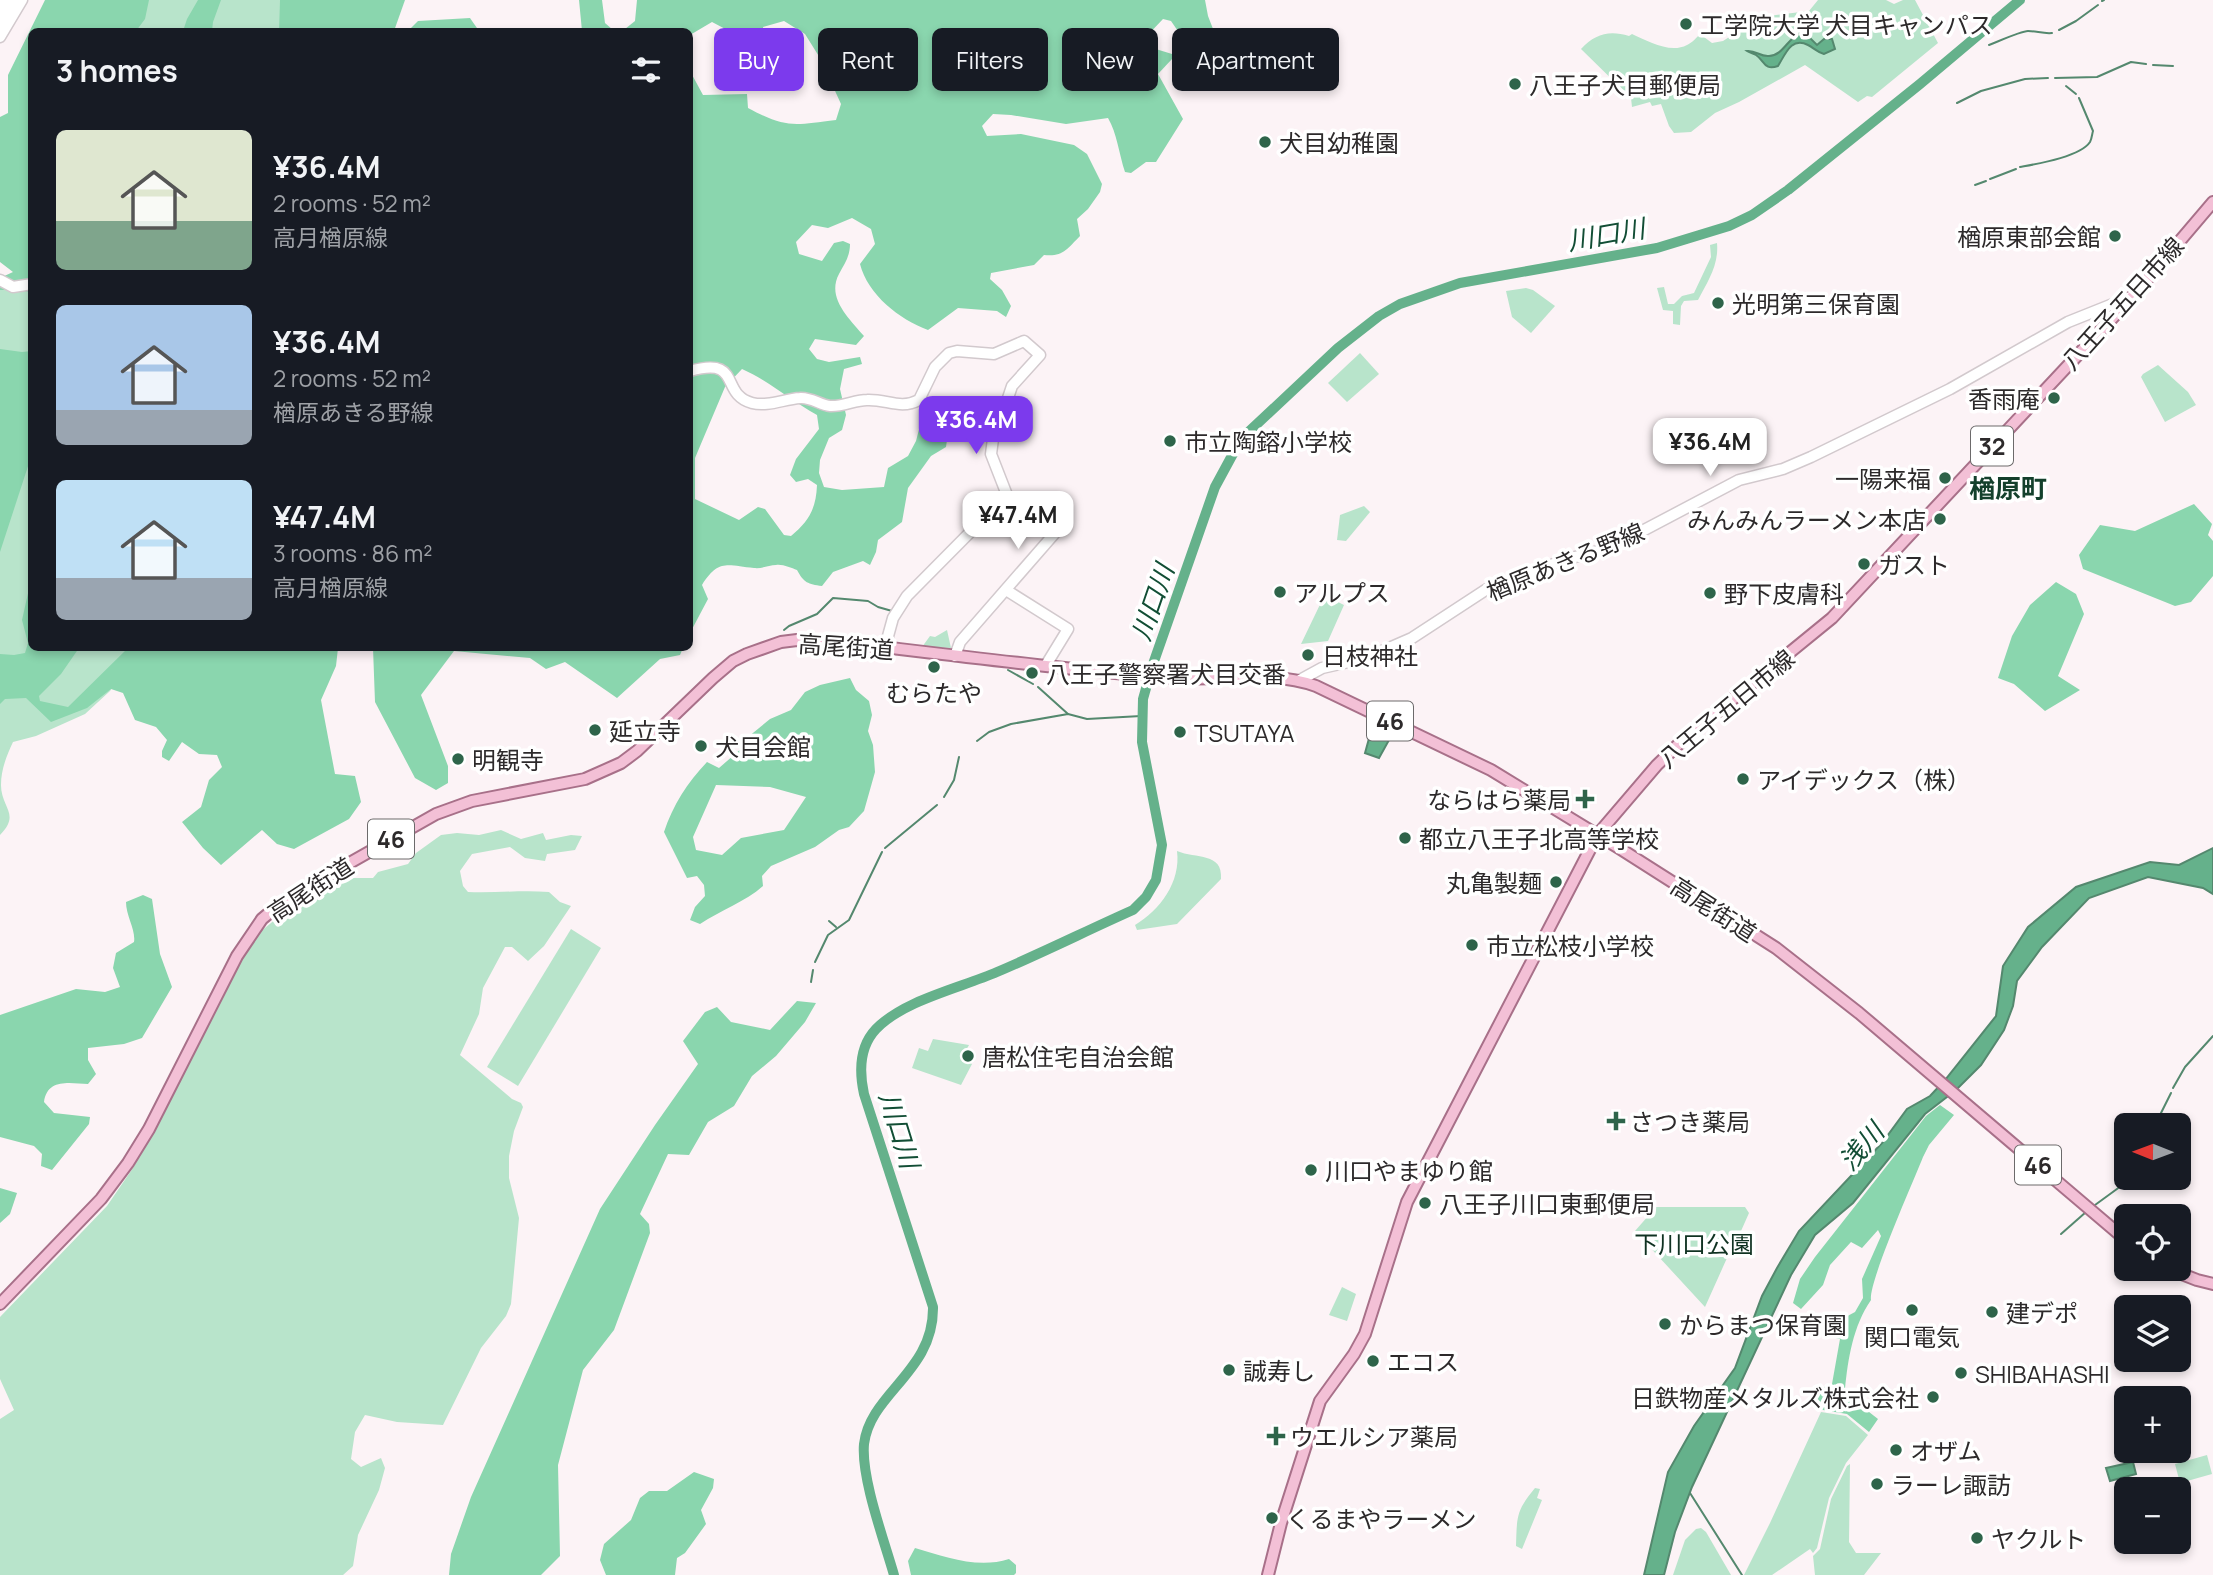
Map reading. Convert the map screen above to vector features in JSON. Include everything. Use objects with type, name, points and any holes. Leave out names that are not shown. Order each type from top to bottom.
[{"type":"main road","points":[[0,8],[5,0]]},
{"type":"main road","points":[[0,22],[13,0]]},
{"type":"main road","points":[[0,37],[22,0]]},
{"type":"main road","name":"八王子五日市線","points":[[1268,1575],[1281,1523],[1320,1401],[1365,1334],[1407,1202],[1598,834],[1657,765],[1685,738],[1832,618],[2133,296],[2213,202]]},
{"type":"main road","points":[[0,281],[13,287],[28,285]]},
{"type":"main road","name":"楢原あきる野線","points":[[1300,680],[1322,668],[1366,658],[1412,638],[1487,589],[1567,559],[1611,548],[1739,480],[1811,457],[1950,389],[2067,322],[2133,296]]},
{"type":"main road","points":[[693,371],[713,368],[723,370],[729,377],[735,394],[756,404],[802,397],[831,407],[866,400],[906,405],[919,400],[935,367],[949,353],[957,351],[994,354],[1024,341],[1040,355],[1013,386],[995,424],[991,454],[1007,495],[1055,533],[960,642],[955,656]]},
{"type":"main road","points":[[885,647],[893,618],[907,596],[1007,495]]},
{"type":"main road","points":[[1006,590],[1068,629],[1046,666]]},
{"type":"main road","name":"高尾街道","points":[[0,1304],[100,1199],[128,1163],[149,1129],[237,956],[262,919],[286,898],[420,822],[451,808],[472,801],[585,779],[604,772],[637,751],[733,662],[749,653],[781,642],[797,640],[1161,676],[1208,679],[1269,677],[1300,680],[1491,770],[1598,834],[1776,948],[1865,1018],[2114,1230]]},
{"type":"main road","points":[[2191,1278],[2213,1284]]},
{"type":"green space","points":[[140,0],[302,0],[299,28],[127,28]]},
{"type":"green space","points":[[1818,0],[1886,0],[1894,4],[1903,0],[1915,0],[1938,43],[1872,97],[1867,96],[1858,102],[1805,65],[1715,113],[1691,132],[1674,133],[1661,104],[1652,106],[1650,102],[1632,107],[1631,98],[1581,49],[1597,37],[1615,33],[1629,36],[1632,34],[1659,46],[1673,48],[1689,44],[1700,34],[1712,43],[1723,41],[1760,17],[1809,11]]},
{"type":"green space","points":[[1717,243],[1715,266],[1698,300],[1684,301],[1681,306],[1680,325],[1673,324],[1673,311],[1663,310],[1657,288],[1664,287],[1668,304],[1674,304],[1682,296],[1694,293],[1711,257],[1710,245]]},
{"type":"green space","points":[[1526,288],[1555,306],[1531,333],[1512,317],[1506,291]]},
{"type":"green space","points":[[0,290],[28,292],[28,651],[144,651],[122,673],[110,691],[85,714],[36,736],[13,742],[1,779],[2,793],[10,816],[0,835]]},
{"type":"green space","points":[[1360,353],[1379,374],[1347,402],[1328,383]]},
{"type":"green space","points":[[2158,365],[2188,392],[2196,405],[2165,422],[2141,377]]},
{"type":"green space","points":[[1364,506],[1370,512],[1346,541],[1337,540],[1340,515]]},
{"type":"green space","points":[[1327,590],[1330,598],[1344,605],[1328,641],[1301,644]]},
{"type":"green space","points":[[947,630],[951,648],[922,647],[930,636],[935,637]]},
{"type":"green space","points":[[501,830],[521,839],[543,833],[546,840],[571,835],[582,836],[575,850],[547,854],[545,861],[525,858],[510,847],[472,854],[460,871],[463,886],[468,892],[549,892],[560,902],[571,906],[544,946],[528,961],[512,947],[505,947],[483,988],[479,1014],[460,1055],[523,1107],[509,1156],[509,1178],[519,1218],[511,1304],[506,1316],[481,1348],[443,1425],[397,1422],[365,1415],[355,1432],[351,1459],[361,1467],[381,1458],[385,1468],[379,1490],[358,1535],[353,1566],[343,1575],[0,1575],[0,1419],[14,1410],[0,1379],[0,1317],[107,1206],[133,1168],[240,963],[260,932],[299,900],[339,878],[373,878],[378,872],[408,864],[416,853],[441,835],[479,835]]},
{"type":"green space","points":[[1177,851],[1213,860],[1218,864],[1221,879],[1177,924],[1137,930],[1135,925],[1153,911],[1167,894],[1176,874]]},
{"type":"green space","points":[[571,929],[601,948],[518,1086],[487,1067]]},
{"type":"green space","points":[[933,1039],[969,1045],[962,1058],[972,1064],[961,1085],[912,1068],[919,1048],[928,1051]]},
{"type":"green space","name":"下川口公園","points":[[1656,1207],[1745,1207],[1749,1213],[1741,1231],[1743,1241],[1736,1252],[1727,1258],[1705,1307],[1635,1231]]},
{"type":"green space","points":[[1342,1287],[1356,1294],[1347,1321],[1329,1315]]},
{"type":"green space","points":[[1821,1412],[1846,1416],[1868,1435],[1846,1463],[1829,1498],[1817,1548],[1813,1553],[1810,1549],[1772,1575],[1744,1575],[1770,1523]]},
{"type":"green space","points":[[2207,1455],[2212,1474],[2191,1480],[2191,1477],[2178,1477],[2175,1464],[2191,1463],[2191,1460]]},
{"type":"green space","points":[[1850,1464],[1849,1542],[1856,1553],[1881,1553],[1864,1575],[1815,1575],[1813,1556],[1820,1549],[1831,1499]]},
{"type":"green space","points":[[1535,1488],[1540,1489],[1537,1498],[1542,1500],[1522,1549],[1516,1546],[1519,1514]]},
{"type":"green space","points":[[1701,1528],[1731,1575],[1673,1575],[1685,1540],[1696,1529]]},
{"type":"shaded area","points":[[45,0],[149,0],[145,19],[138,28],[31,28]]},
{"type":"shaded area","points":[[198,0],[221,0],[212,28],[184,28]]},
{"type":"shaded area","points":[[280,0],[405,0],[395,28],[279,28]]},
{"type":"shaded area","points":[[579,0],[602,0],[605,23],[611,28],[582,28]]},
{"type":"shaded area","points":[[637,0],[1205,0],[1213,28],[1176,28],[1171,21],[1163,19],[1154,28],[1062,28],[1062,91],[1158,91],[1158,74],[1183,119],[1156,162],[1146,162],[1131,173],[1125,172],[1108,118],[1066,124],[993,114],[982,126],[987,136],[1021,134],[1074,145],[1087,154],[1102,184],[1100,192],[1088,209],[1077,219],[1080,236],[1068,248],[1056,255],[1044,255],[1034,265],[991,273],[990,279],[1002,290],[1011,306],[1006,317],[997,311],[958,308],[928,330],[906,319],[877,296],[864,275],[860,264],[875,244],[871,229],[852,218],[828,228],[812,225],[796,242],[799,254],[822,261],[834,243],[843,241],[850,244],[835,291],[841,308],[864,336],[856,345],[815,339],[809,349],[817,359],[829,362],[860,357],[862,364],[844,369],[840,389],[846,415],[842,430],[829,438],[820,460],[819,473],[824,487],[842,490],[884,487],[888,468],[908,456],[916,441],[924,410],[930,410],[936,417],[937,431],[947,440],[946,447],[931,456],[908,488],[902,522],[878,540],[870,565],[863,561],[833,572],[822,586],[807,582],[797,570],[781,565],[757,568],[731,565],[719,567],[702,585],[708,599],[693,627],[693,77],[703,95],[747,94],[748,108],[791,124],[836,120],[841,104],[835,91],[918,91],[918,28],[818,28],[818,55],[804,33],[804,28],[795,28],[784,21],[763,28],[723,28],[712,22],[693,33],[693,28],[626,28],[635,21]],"holes":[[[742,369],[817,415],[819,429],[796,459],[790,475],[796,482],[808,479],[817,485],[813,508],[803,525],[791,536],[784,535],[765,509],[758,507],[739,520],[695,499],[695,458],[725,387]]]},
{"type":"shaded area","points":[[470,18],[477,28],[411,28],[418,21]]},
{"type":"shaded area","points":[[1801,33],[1817,45],[1824,39],[1832,39],[1835,49],[1824,54],[1808,45],[1797,43],[1789,48],[1778,66],[1773,67],[1767,66],[1756,55],[1747,51],[1766,56],[1774,55]]},
{"type":"shaded area","points":[[28,34],[28,292],[0,290],[0,278],[13,272],[0,262],[0,117],[8,113],[8,75]]},
{"type":"shaded area","points":[[1158,50],[1172,54],[1172,59],[1158,74]]},
{"type":"shaded area","points":[[0,349],[28,351],[28,466],[0,552]]},
{"type":"shaded area","points":[[2194,504],[2212,524],[2208,535],[2213,541],[2213,576],[2191,602],[2175,606],[2083,569],[2079,555],[2100,525],[2135,531]]},
{"type":"shaded area","points":[[2056,582],[2076,594],[2084,614],[2058,676],[2080,690],[2045,711],[2014,684],[1998,678],[2012,636],[2030,605]]},
{"type":"shaded area","points":[[28,593],[28,643],[22,620]]},
{"type":"shaded area","points":[[28,643],[28,651],[77,651],[61,674],[39,696],[40,701],[68,707],[125,651],[338,651],[336,666],[321,700],[335,774],[355,776],[361,802],[349,819],[294,849],[277,844],[262,830],[221,865],[182,822],[201,807],[209,780],[222,767],[217,755],[199,754],[182,742],[169,761],[162,757],[167,740],[156,727],[135,720],[123,693],[111,689],[87,708],[51,722],[26,698],[5,699],[0,704],[0,654],[25,653]]},
{"type":"shaded area","points":[[373,651],[454,651],[421,695],[448,766],[448,783],[436,790],[415,778],[375,702]]},
{"type":"shaded area","points":[[454,651],[682,651],[680,655],[660,659],[617,698],[565,662],[546,669],[530,658]]},
{"type":"shaded area","points":[[850,678],[856,690],[869,701],[872,715],[868,731],[873,745],[875,772],[864,811],[849,827],[839,830],[815,847],[771,866],[762,876],[763,886],[749,897],[700,924],[690,920],[695,907],[705,896],[704,885],[697,876],[687,878],[664,832],[676,804],[707,762],[719,768],[742,748],[748,737],[770,719],[791,710],[805,692],[820,685]],"holes":[[[716,785],[770,787],[806,797],[784,830],[741,838],[722,855],[696,850],[693,837]]]},
{"type":"shaded area","points":[[1377,722],[1394,731],[1379,758],[1365,753]]},
{"type":"shaded area","points":[[2213,848],[2213,894],[2203,888],[2148,877],[2089,898],[2042,947],[2017,981],[2013,1006],[2004,1030],[1981,1065],[1956,1090],[1925,1114],[1853,1203],[1815,1235],[1791,1275],[1692,1487],[1675,1532],[1664,1575],[1644,1575],[1668,1472],[1694,1426],[1735,1368],[1762,1296],[1777,1268],[1799,1231],[1882,1143],[1907,1109],[1930,1096],[1945,1080],[1996,1016],[2003,966],[2028,927],[2076,887],[2150,862],[2179,865]]},
{"type":"shaded area","points":[[143,895],[152,899],[160,954],[172,987],[142,1038],[124,1044],[88,1048],[88,1060],[96,1074],[88,1084],[54,1085],[46,1094],[44,1102],[54,1113],[90,1117],[89,1124],[52,1170],[41,1166],[42,1154],[34,1146],[0,1137],[0,1015],[76,989],[105,992],[120,987],[113,968],[116,953],[134,942],[126,902]]},
{"type":"shaded area","points":[[797,1001],[816,1003],[805,1022],[776,1056],[752,1076],[734,1106],[708,1122],[689,1155],[668,1154],[640,1214],[649,1224],[650,1233],[614,1330],[583,1370],[558,1465],[560,1556],[541,1575],[449,1575],[451,1554],[471,1497],[600,1209],[698,1064],[683,1041],[705,1012],[717,1007],[731,1022],[770,1030]]},
{"type":"shaded area","points":[[1940,1105],[1954,1115],[1929,1145],[1923,1157],[1884,1253],[1871,1300],[1860,1321],[1850,1355],[1846,1394],[1878,1419],[1869,1432],[1847,1414],[1823,1410],[1816,1401],[1816,1390],[1832,1384],[1840,1339],[1827,1336],[1827,1327],[1855,1312],[1863,1298],[1862,1279],[1881,1236],[1878,1230],[1862,1248],[1851,1242],[1830,1265],[1823,1285],[1801,1309],[1793,1303],[1800,1279],[1815,1257],[1926,1116]]},
{"type":"shaded area","points":[[0,1188],[17,1193],[10,1214],[0,1223]]},
{"type":"shaded area","points":[[2133,1463],[2136,1474],[2114,1477],[2110,1481],[2106,1468]]},
{"type":"shaded area","points":[[694,1472],[714,1479],[713,1488],[701,1510],[706,1524],[685,1553],[677,1558],[675,1575],[606,1575],[600,1560],[604,1544],[631,1520],[640,1498],[649,1491],[667,1491]]},
{"type":"shaded area","points":[[915,1548],[974,1562],[1009,1559],[1016,1565],[1016,1573],[911,1575],[908,1561]]},
{"type":"waterway","name":"川口川","points":[[894,1575],[866,1474],[864,1444],[877,1410],[923,1349],[931,1329],[933,1307],[864,1094],[861,1077],[863,1051],[876,1029],[902,1010],[1014,965],[1133,910],[1146,897],[1156,880],[1162,845],[1142,742],[1143,699],[1215,487],[1241,439],[1338,348],[1379,316],[1400,304],[1460,283],[1657,248],[1729,226],[1752,215],[1788,190],[2020,0]]},
{"type":"waterway","points":[[2059,30],[2098,5]]},
{"type":"waterway","points":[[1989,45],[2025,31],[2052,33]]},
{"type":"waterway","points":[[2055,78],[2097,77],[2131,62],[2146,64]]},
{"type":"waterway","points":[[2153,65],[2173,66]]},
{"type":"waterway","points":[[1957,103],[1981,91],[2025,79],[2048,78]]},
{"type":"waterway","points":[[2066,86],[2076,94]]},
{"type":"waterway","points":[[2020,167],[2068,156],[2090,142],[2093,131],[2079,98]]},
{"type":"waterway","points":[[1990,179],[2016,169]]},
{"type":"waterway","points":[[1975,185],[1986,181]]},
{"type":"waterway","points":[[784,630],[817,614],[833,598],[868,601],[892,611]]},
{"type":"waterway","points":[[1008,670],[1033,684]]},
{"type":"waterway","points":[[1038,687],[1068,714]]},
{"type":"waterway","points":[[977,741],[989,732],[1011,724],[1068,714],[1087,719],[1141,716]]},
{"type":"waterway","points":[[944,797],[954,780],[959,757]]},
{"type":"waterway","points":[[885,848],[937,805]]},
{"type":"waterway","points":[[815,962],[828,935],[849,920],[882,852]]},
{"type":"waterway","points":[[829,921],[836,927]]},
{"type":"waterway","points":[[811,982],[813,970]]},
{"type":"waterway","points":[[2173,1088],[2185,1067],[2213,1036]]},
{"type":"waterway","points":[[2161,1113],[2171,1093]]},
{"type":"waterway","points":[[2095,1205],[2116,1190]]},
{"type":"waterway","points":[[2061,1234],[2086,1212]]},
{"type":"waterway","points":[[1690,1493],[1742,1575]]},
{"type":"place","name":"工学院大学 犬目キャンパス","points":[[1686,24]]},
{"type":"place","name":"八王子犬目郵便局","points":[[1515,84]]},
{"type":"place","name":"犬目幼稚園","points":[[1265,142]]},
{"type":"place","name":"楢原東部会館","points":[[2115,236]]},
{"type":"place","name":"光明第三保育園","points":[[1718,303]]},
{"type":"place","name":"香雨庵","points":[[2054,398]]},
{"type":"place","name":"市立陶鎔小学校","points":[[1170,441]]},
{"type":"place","name":"一陽来福","points":[[1945,478]]},
{"type":"place","name":"みんみんラーメン本店","points":[[1940,519]]},
{"type":"place","name":"ガスト","points":[[1864,564]]},
{"type":"place","name":"アルプス","points":[[1280,592]]},
{"type":"place","name":"野下皮膚科","points":[[1710,593]]},
{"type":"place","name":"日枝神社","points":[[1308,655]]},
{"type":"place","name":"むらたや","points":[[934,667]]},
{"type":"place","name":"八王子警察署犬目交番","points":[[1032,673]]},
{"type":"place","name":"延立寺","points":[[595,730]]},
{"type":"place","name":"TSUTAYA","points":[[1180,732]]},
{"type":"place","name":"犬目会館","points":[[701,746]]},
{"type":"place","name":"明観寺","points":[[458,759]]},
{"type":"place","name":"アイデックス（株）","points":[[1743,779]]},
{"type":"place","name":"ならはら薬局","points":[[1585,799]]},
{"type":"place","name":"都立八王子北高等学校","points":[[1405,838]]},
{"type":"place","name":"丸亀製麺","points":[[1556,882]]},
{"type":"place","name":"市立松枝小学校","points":[[1472,945]]},
{"type":"place","name":"唐松住宅自治会館","points":[[968,1056]]},
{"type":"place","name":"さつき薬局","points":[[1616,1121]]},
{"type":"place","name":"川口やまゆり館","points":[[1311,1170]]},
{"type":"place","name":"八王子川口東郵便局","points":[[1425,1203]]},
{"type":"place","name":"関口電気","points":[[1912,1310]]},
{"type":"place","name":"建デポ","points":[[1992,1312]]},
{"type":"place","name":"からまつ保育園","points":[[1665,1324]]},
{"type":"place","name":"エコス","points":[[1373,1361]]},
{"type":"place","name":"誠寿し","points":[[1229,1370]]},
{"type":"place","name":"SHIBAHASHI","points":[[1961,1373]]},
{"type":"place","name":"日鉄物産メタルズ株式会社","points":[[1933,1397]]},
{"type":"place","name":"ウエルシア薬局","points":[[1276,1436]]},
{"type":"place","name":"オザム","points":[[1896,1450]]},
{"type":"place","name":"ラーレ諏訪","points":[[1877,1484]]},
{"type":"place","name":"くるまやラーメン","points":[[1272,1518]]},
{"type":"place","name":"ヤクルト","points":[[1977,1538]]},
{"type":"district","name":"楢原町","points":[[2008,488]]},
{"type":"water label","name":"浅川","points":[[1861,1146]]}]
